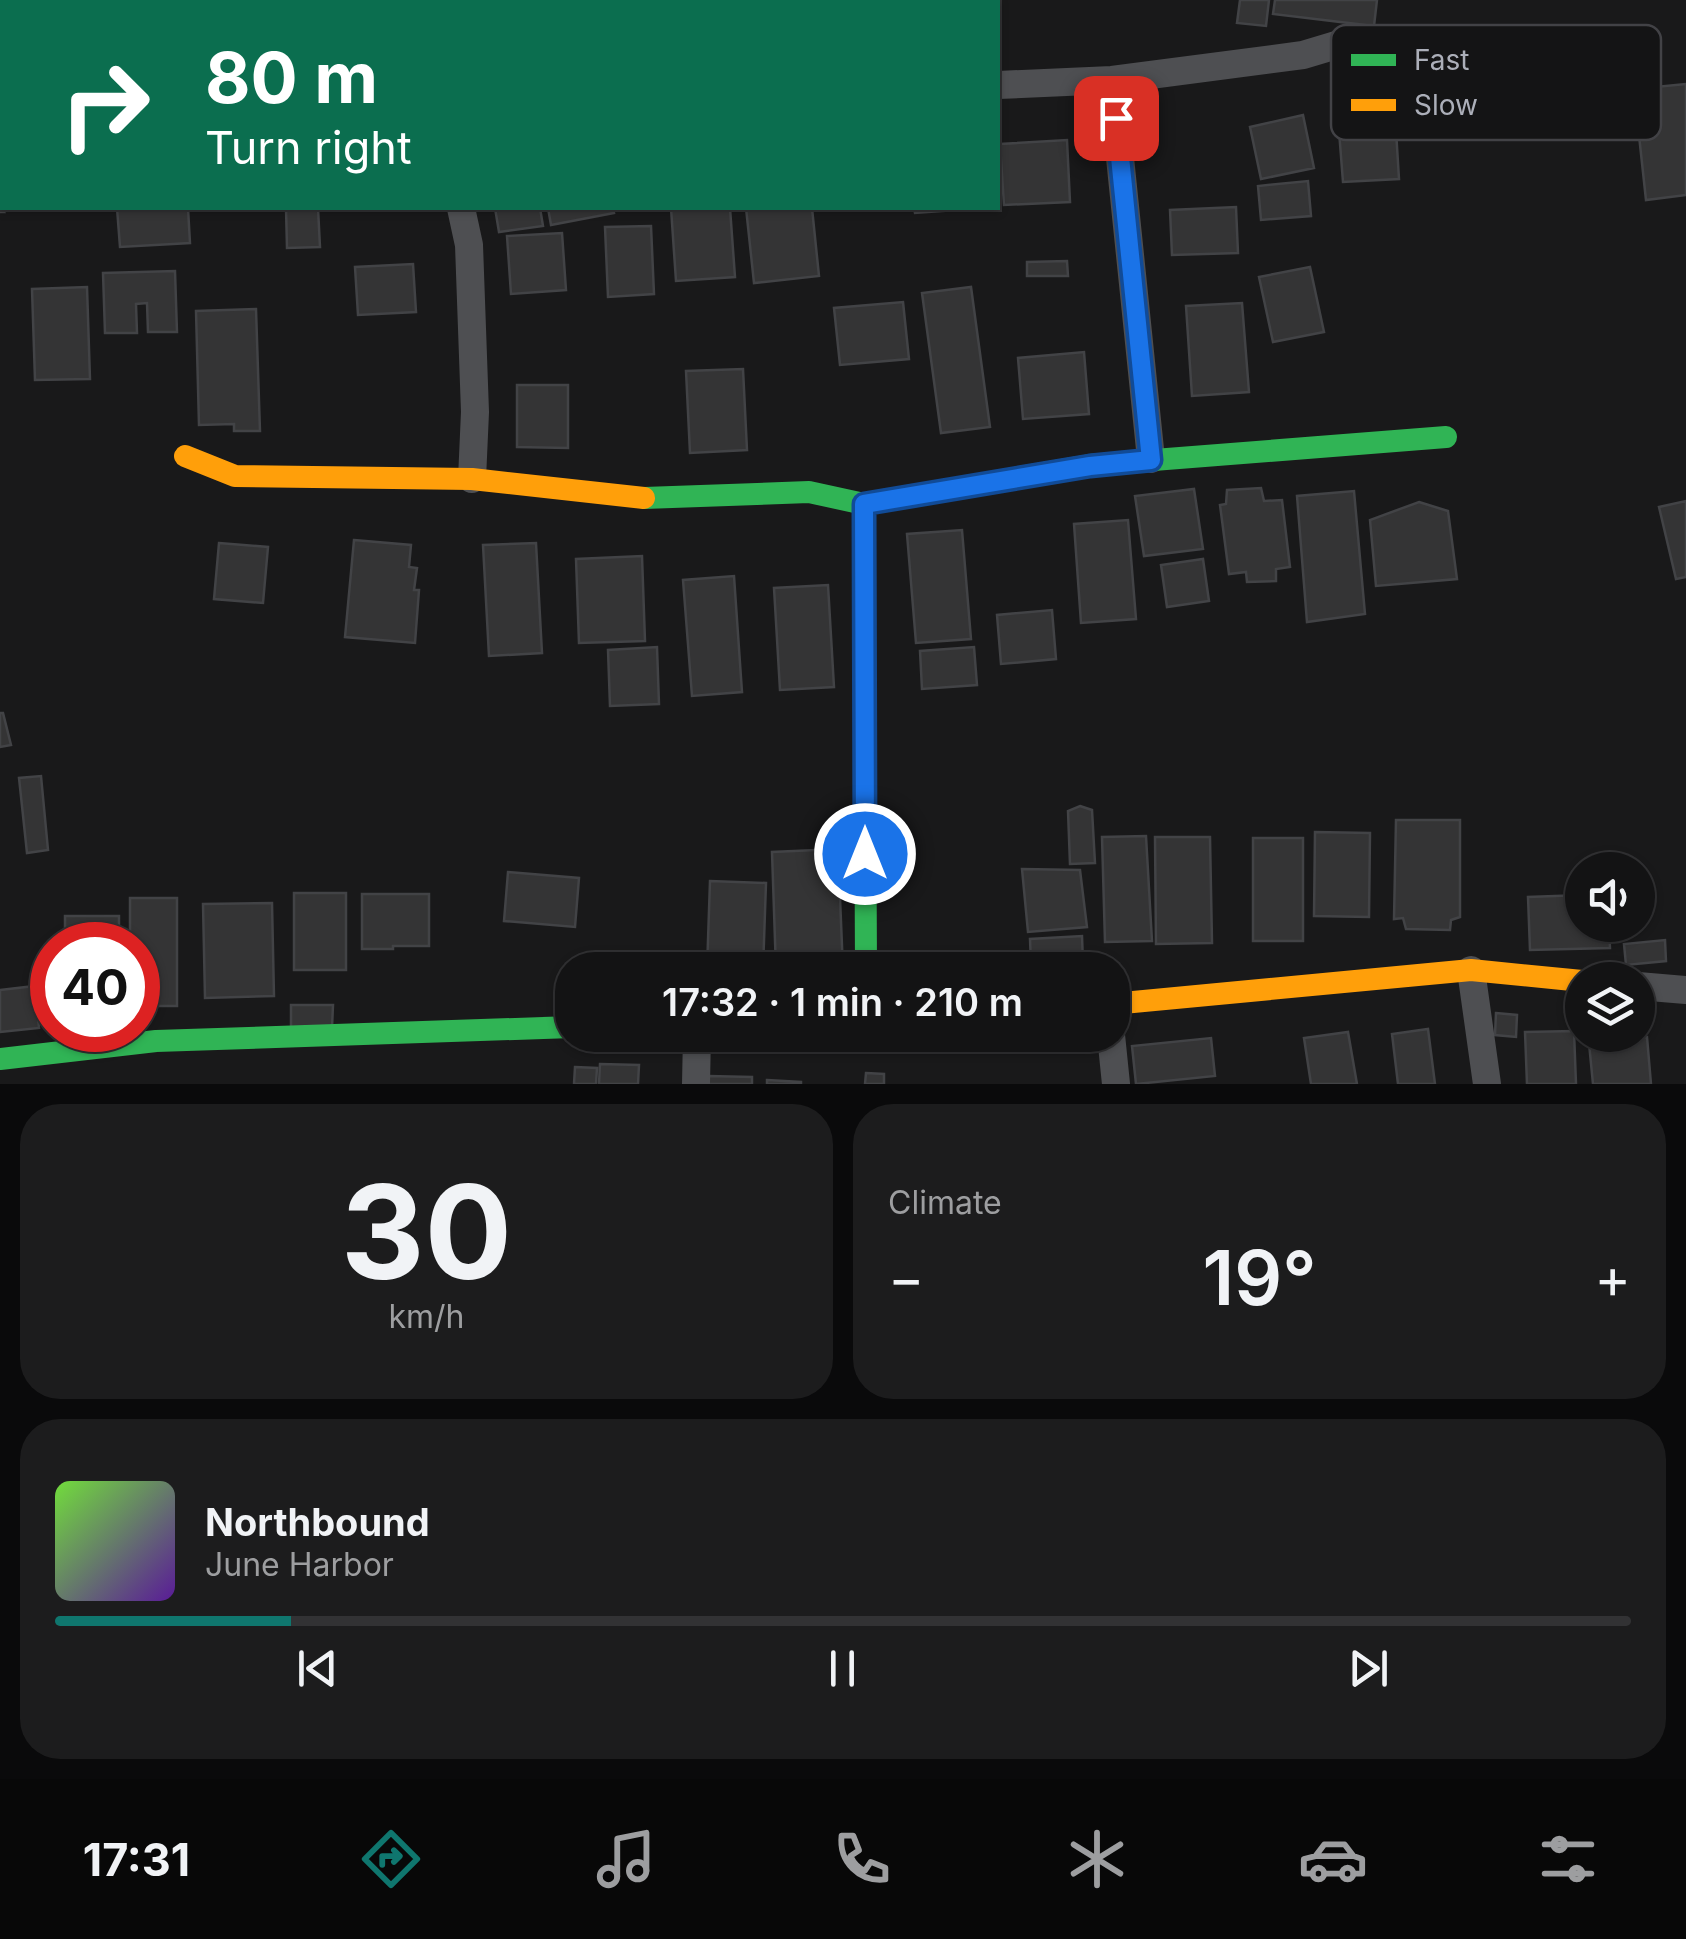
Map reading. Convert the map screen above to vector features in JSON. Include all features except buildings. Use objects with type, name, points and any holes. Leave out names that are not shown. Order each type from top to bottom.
[{"type":"street","points":[[1000,84],[1112,80],[1303,55],[1331,47]]},
{"type":"street","points":[[1112,80],[1151,460]]},
{"type":"street","points":[[461,210],[469,245],[475,412],[472,479]]},
{"type":"street","points":[[184,456],[235,476],[472,479],[642,498],[809,492],[864,504],[1090,466],[1446,437]]},
{"type":"street","points":[[864,504],[866,952]]},
{"type":"street","points":[[1130,1002],[1471,970],[1565,979]]},
{"type":"street","points":[[1471,970],[1487,1084]]},
{"type":"street","points":[[1655,987],[1686,990]]},
{"type":"street","points":[[0,1059],[156,1042],[555,1028]]},
{"type":"street","points":[[696,1084],[697,1052]]},
{"type":"street","points":[[1112,1052],[1116,1084]]},
{"type":"traffic: fast","points":[[644,498],[809,492],[864,504],[1090,465],[1446,437]]},
{"type":"traffic: fast","points":[[864,504],[866,952]]},
{"type":"traffic: fast","points":[[0,1059],[156,1041],[555,1028]]},
{"type":"traffic: slow","points":[[185,456],[235,476],[472,479],[644,498]]},
{"type":"traffic: slow","points":[[1130,1002],[1471,970],[1565,979]]},
{"type":"route","points":[[865,854],[864,504],[1090,466],[1151,460],[1116,118]]}]
